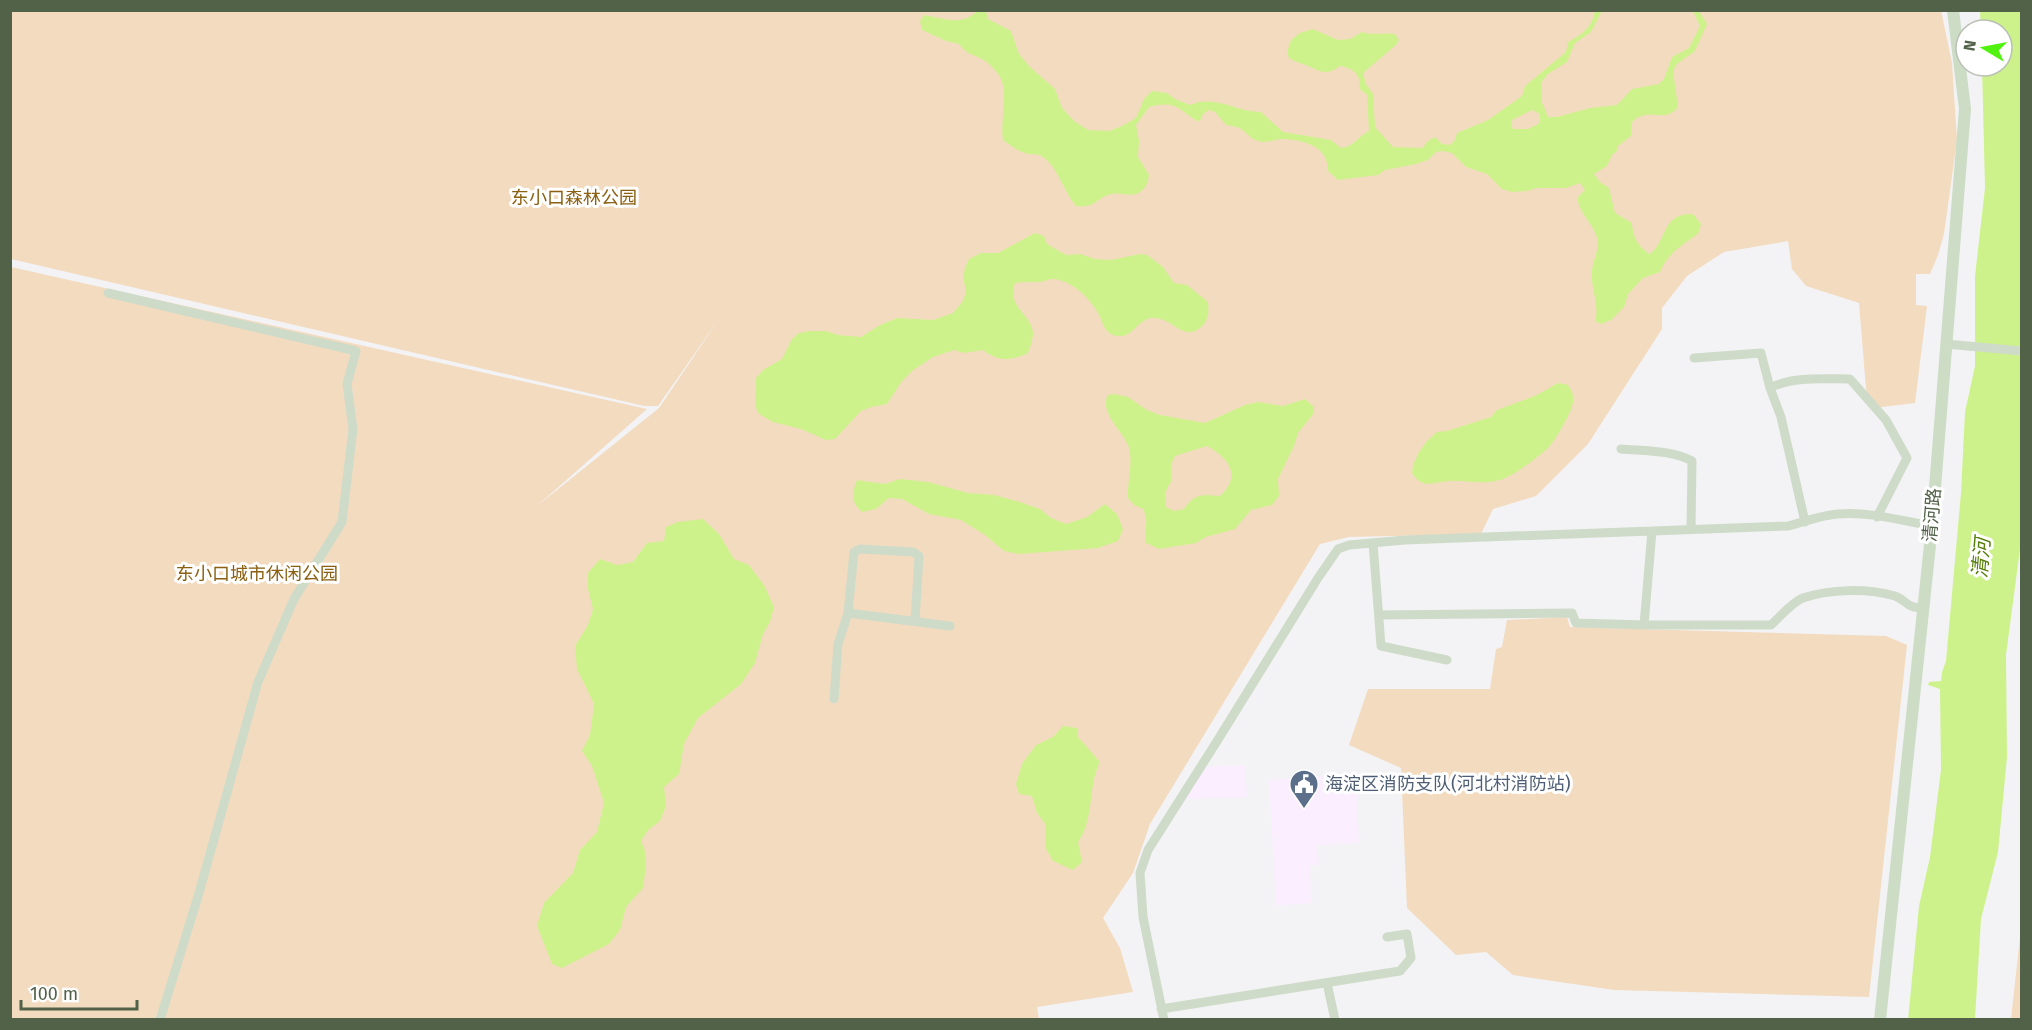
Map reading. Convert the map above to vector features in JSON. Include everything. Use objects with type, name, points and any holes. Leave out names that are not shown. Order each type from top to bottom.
[{"type":"street","name":"清河路","points":[[1880,1020],[1932,526],[1965,110],[1953,10]]},
{"type":"street","points":[[108,293],[356,351],[347,384],[353,429],[342,522],[294,599],[258,682],[196,903],[160,1020]]},
{"type":"street","points":[[1946,344],[2022,351]]},
{"type":"street","points":[[1694,358],[1761,353],[1770,388],[1781,417],[1805,522]]},
{"type":"street","points":[[1770,388],[1792,382],[1850,379],[1886,420],[1907,458],[1877,517]]},
{"type":"street","points":[[1621,449],[1666,453],[1683,456],[1692,461],[1691,529]]},
{"type":"street","points":[[1164,1020],[1143,917],[1140,873],[1148,850],[1338,549],[1349,545],[1373,543],[1788,526],[1840,514],[1877,517],[1932,526]]},
{"type":"street","points":[[1644,625],[1652,531]]},
{"type":"street","points":[[1373,543],[1381,646],[1447,660]]},
{"type":"street","points":[[834,699],[838,644],[848,613],[854,552],[860,549],[914,552],[919,556],[915,621]]},
{"type":"street","points":[[1379,615],[1572,613],[1576,623],[1771,625],[1801,599],[1829,593],[1864,591],[1897,597],[1911,608],[1923,609]]},
{"type":"street","points":[[848,613],[950,626]]},
{"type":"street","points":[[1161,1009],[1400,971],[1411,958],[1407,934],[1387,937]]},
{"type":"street","points":[[1328,983],[1335,1020]]},
{"type":"shaded area","points":[[1245,765],[1247,797],[1183,799],[1206,767]]},
{"type":"shaded area","points":[[1335,775],[1356,779],[1359,843],[1317,845],[1319,865],[1310,866],[1311,903],[1276,906],[1269,780]]},
{"type":"green space","points":[[1941,10],[1952,63],[1957,140],[1944,234],[1938,255],[1930,274],[1916,274],[1916,305],[1927,306],[1915,403],[1874,408],[1867,401],[1859,303],[1806,286],[1792,269],[1788,241],[1724,252],[1687,276],[1662,308],[1662,329],[1588,444],[1536,496],[1493,509],[1481,534],[1349,537],[1320,544],[1150,824],[1133,873],[1103,918],[1120,948],[1133,992],[1037,1007],[1039,1019],[11,1019],[11,267],[647,409],[537,506],[659,408],[721,316],[658,406],[644,406],[11,259],[11,11]]},
{"type":"green space","points":[[1567,617],[1570,627],[1886,636],[1907,645],[1869,997],[1614,990],[1513,975],[1486,952],[1456,955],[1407,908],[1401,768],[1349,745],[1368,689],[1490,689],[1496,649],[1502,647],[1507,620]]},
{"type":"green space","points":[[2021,928],[2021,1019],[2011,1019]]},
{"type":"water","points":[[977,11],[986,11],[988,19],[1011,31],[1019,54],[1055,89],[1062,108],[1074,121],[1088,130],[1109,131],[1136,118],[1144,99],[1152,91],[1167,93],[1190,105],[1208,101],[1261,112],[1283,132],[1331,140],[1341,148],[1353,144],[1369,131],[1367,95],[1360,89],[1356,73],[1349,69],[1340,66],[1324,72],[1289,58],[1287,52],[1291,40],[1300,33],[1313,29],[1338,40],[1350,39],[1362,32],[1395,34],[1399,40],[1396,45],[1363,73],[1366,84],[1373,94],[1375,127],[1393,147],[1422,148],[1435,137],[1442,144],[1450,145],[1457,133],[1488,120],[1522,96],[1525,86],[1566,52],[1568,42],[1586,30],[1595,11],[1602,11],[1591,32],[1575,43],[1567,62],[1548,74],[1541,83],[1541,100],[1548,117],[1617,105],[1632,89],[1659,84],[1664,79],[1672,57],[1689,48],[1700,26],[1693,11],[1699,11],[1707,24],[1695,51],[1677,64],[1673,71],[1678,107],[1667,115],[1644,115],[1637,118],[1631,123],[1631,136],[1618,146],[1607,166],[1594,174],[1609,188],[1615,213],[1632,223],[1637,241],[1650,254],[1675,218],[1693,214],[1701,224],[1698,234],[1671,255],[1660,272],[1643,278],[1628,294],[1624,307],[1611,320],[1601,324],[1595,321],[1596,308],[1592,277],[1598,242],[1578,202],[1578,197],[1585,190],[1580,183],[1566,188],[1537,188],[1512,192],[1502,189],[1487,174],[1466,167],[1452,153],[1443,151],[1436,152],[1428,160],[1385,170],[1378,175],[1338,180],[1328,171],[1327,163],[1320,150],[1308,143],[1285,139],[1258,141],[1239,128],[1226,125],[1215,112],[1209,110],[1203,114],[1200,121],[1197,121],[1171,105],[1149,107],[1136,125],[1139,141],[1138,157],[1149,175],[1144,189],[1137,194],[1112,194],[1088,206],[1076,206],[1048,161],[1040,155],[1018,150],[1003,140],[1004,92],[1001,79],[996,71],[959,44],[922,30],[920,21],[924,15],[952,20],[971,16]],"holes":[[[1532,110],[1540,114],[1540,123],[1528,129],[1513,129],[1511,125],[1512,120]]]},
{"type":"water","name":"清河","points":[[1980,11],[2021,11],[2022,534],[2006,655],[2007,757],[1998,852],[1981,919],[1975,1019],[1908,1020],[1919,906],[1930,857],[1941,770],[1940,689],[1928,685],[1929,682],[1941,681],[1946,661],[1961,493],[1965,412],[1975,366],[1975,276],[1985,188],[1982,78],[2014,78],[2014,18],[1980,18]]},
{"type":"water","points":[[1035,233],[1044,236],[1047,244],[1066,255],[1080,254],[1095,259],[1111,260],[1140,254],[1147,255],[1163,267],[1174,283],[1187,285],[1208,302],[1206,322],[1195,331],[1189,332],[1159,318],[1152,318],[1147,319],[1127,335],[1117,336],[1109,333],[1094,307],[1072,285],[1051,279],[1015,283],[1013,291],[1016,304],[1028,320],[1033,333],[1028,353],[1016,358],[1005,359],[994,357],[983,350],[964,353],[954,350],[933,357],[902,381],[887,404],[861,411],[835,439],[826,440],[801,429],[773,422],[759,414],[755,406],[756,378],[763,370],[782,359],[792,339],[799,333],[826,331],[838,335],[861,337],[897,318],[933,320],[953,313],[963,301],[966,291],[963,278],[969,259],[981,253],[998,253]]},
{"type":"water","points":[[1558,383],[1568,385],[1572,391],[1573,400],[1570,412],[1549,447],[1518,471],[1493,481],[1449,481],[1428,484],[1420,482],[1412,473],[1419,452],[1437,432],[1491,417],[1497,410],[1537,395]]},
{"type":"water","points":[[1108,395],[1128,397],[1147,410],[1160,415],[1205,423],[1245,405],[1258,402],[1283,406],[1305,399],[1314,407],[1314,413],[1298,433],[1278,479],[1279,496],[1272,505],[1251,510],[1235,529],[1206,537],[1196,543],[1159,549],[1146,543],[1146,519],[1143,509],[1134,505],[1128,498],[1130,451],[1106,408]],"holes":[[[1207,446],[1215,451],[1230,468],[1231,475],[1227,489],[1220,496],[1204,495],[1195,498],[1184,509],[1174,511],[1166,507],[1167,488],[1171,482],[1171,465],[1175,456]]]},
{"type":"water","points":[[900,479],[928,482],[968,493],[994,495],[1020,502],[1040,509],[1051,518],[1066,524],[1087,517],[1105,504],[1117,514],[1123,529],[1118,541],[1098,548],[1019,554],[1004,551],[985,535],[961,520],[929,514],[902,499],[889,498],[876,509],[862,512],[855,504],[853,493],[857,480],[885,484]]},
{"type":"water","points":[[703,519],[719,534],[734,559],[749,565],[764,585],[774,607],[770,622],[763,634],[755,663],[741,684],[698,718],[684,744],[679,774],[664,787],[666,806],[660,821],[648,830],[641,841],[645,851],[643,888],[626,907],[620,930],[609,944],[562,968],[552,964],[537,926],[544,903],[573,873],[580,850],[597,832],[604,803],[592,766],[582,751],[590,735],[594,704],[577,669],[575,646],[588,625],[593,609],[588,589],[588,573],[600,559],[617,565],[633,562],[647,543],[664,541],[666,527],[678,522]]},
{"type":"water","points":[[1063,726],[1077,728],[1078,737],[1100,762],[1093,782],[1087,823],[1078,842],[1082,862],[1073,870],[1053,861],[1045,847],[1046,825],[1037,813],[1032,796],[1019,794],[1016,784],[1022,764],[1036,745],[1053,737]]},
{"type":"place","name":"海淀区消防支队(河北村消防站)","points":[[1304,810]]},
{"type":"park label","name":"东小口森林公园","points":[[574,198]]},
{"type":"park label","name":"东小口城市休闲公园","points":[[257,574]]}]
